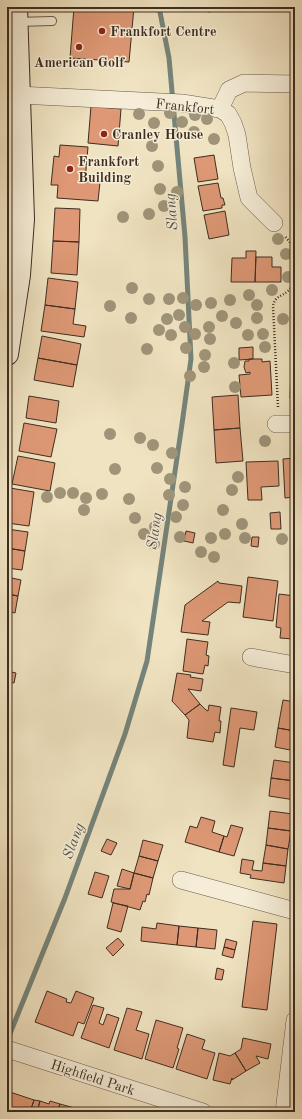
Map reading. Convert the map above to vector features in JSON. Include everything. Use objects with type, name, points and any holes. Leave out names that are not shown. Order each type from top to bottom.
[{"type":"main road","points":[[7,354],[10,308],[19,274],[23,219],[14,24]]},
{"type":"street","points":[[220,109],[229,90],[244,83],[295,84]]},
{"type":"street","name":"Frankfort","points":[[18,95],[175,103],[220,109],[228,114],[237,135],[246,190],[249,198],[274,223]]},
{"type":"street","points":[[276,424],[295,424]]},
{"type":"street","points":[[251,657],[295,664]]},
{"type":"street","points":[[181,880],[295,911]]},
{"type":"street","points":[[284,1112],[295,1020]]},
{"type":"street","name":"Highfield Park","points":[[7,1049],[203,1112]]},
{"type":"lane","points":[[14,24],[52,21]]},
{"type":"path","points":[[274,223],[292,245],[294,266],[293,282],[291,287],[287,292],[277,297],[273,306],[278,408],[276,424]]},
{"type":"building","name":"Frankfort Centre","points":[[74,7],[134,7],[129,62],[70,58]]},
{"type":"building","points":[[208,7],[235,7],[208,12]]},
{"type":"building","name":"Cranley House","points":[[91,106],[121,109],[118,146],[88,143]]},
{"type":"building","name":"Frankfort Building","points":[[60,145],[88,147],[85,181],[100,182],[98,201],[57,198],[58,185],[51,185],[54,156],[59,157]]},
{"type":"building","points":[[214,155],[218,179],[198,182],[194,158]]},
{"type":"building","points":[[218,183],[221,198],[223,198],[225,205],[222,205],[222,208],[203,211],[198,186]]},
{"type":"building","points":[[55,208],[80,209],[79,242],[53,241]]},
{"type":"building","points":[[225,211],[229,235],[209,239],[204,215]]},
{"type":"building","points":[[53,241],[79,242],[77,275],[51,273]]},
{"type":"building","points":[[246,251],[256,251],[255,282],[231,282],[232,258],[246,258]]},
{"type":"building","points":[[256,257],[272,257],[272,267],[281,267],[281,282],[255,282]]},
{"type":"building","points":[[48,278],[78,282],[75,309],[45,305]]},
{"type":"building","points":[[45,305],[75,309],[73,324],[86,326],[84,337],[41,331]]},
{"type":"building","points":[[42,336],[81,344],[77,365],[38,358]]},
{"type":"building","points":[[253,347],[253,359],[239,360],[239,348]]},
{"type":"building","points":[[38,358],[77,365],[73,387],[34,380]]},
{"type":"building","points":[[249,359],[262,359],[262,362],[270,361],[272,395],[241,397],[239,375],[250,374],[250,372],[246,373],[244,367],[245,361],[249,361]]},
{"type":"building","points":[[291,372],[295,372],[295,398],[290,398]]},
{"type":"building","points":[[238,395],[240,428],[214,430],[212,397]]},
{"type":"building","points":[[29,396],[59,401],[56,423],[26,418]]},
{"type":"building","points":[[24,423],[57,429],[51,457],[19,451]]},
{"type":"building","points":[[240,428],[243,461],[216,463],[214,430]]},
{"type":"building","points":[[18,456],[55,463],[50,491],[12,484]]},
{"type":"building","points":[[295,458],[295,497],[285,498],[283,459]]},
{"type":"building","points":[[278,461],[279,486],[261,487],[262,500],[248,500],[246,462]]},
{"type":"building","points":[[10,488],[34,492],[29,526],[7,523]]},
{"type":"building","points":[[280,512],[281,529],[271,529],[270,513]]},
{"type":"building","points":[[7,529],[28,532],[25,551],[7,548]]},
{"type":"building","points":[[186,531],[195,533],[193,543],[184,541]]},
{"type":"building","points":[[252,537],[259,537],[258,547],[251,546]]},
{"type":"building","points":[[7,548],[25,551],[22,570],[7,568]]},
{"type":"building","points":[[7,577],[21,580],[18,596],[7,594]]},
{"type":"building","points":[[248,577],[278,581],[273,621],[243,617]]},
{"type":"building","points":[[218,581],[219,583],[242,586],[240,603],[228,602],[202,621],[210,622],[208,635],[181,632],[185,605]]},
{"type":"building","points":[[7,594],[18,596],[15,613],[7,611]]},
{"type":"building","points":[[279,594],[295,596],[295,630],[293,639],[280,638],[281,628],[276,627]]},
{"type":"building","points":[[187,639],[208,642],[206,655],[209,656],[208,666],[205,665],[203,674],[183,671]]},
{"type":"building","points":[[7,671],[16,673],[14,683],[7,682]]},
{"type":"building","points":[[177,673],[203,679],[201,691],[188,689],[200,704],[185,715],[172,701]]},
{"type":"building","points":[[283,700],[295,702],[295,731],[278,728]]},
{"type":"building","points":[[200,704],[208,711],[209,705],[221,707],[219,721],[221,721],[220,733],[215,732],[213,742],[187,738],[189,720],[185,715]]},
{"type":"building","points":[[231,708],[257,712],[254,730],[240,728],[234,767],[223,765]]},
{"type":"building","points":[[278,728],[295,731],[295,751],[275,747]]},
{"type":"building","points":[[274,760],[295,763],[295,781],[271,778]]},
{"type":"building","points":[[271,778],[295,781],[295,800],[269,796]]},
{"type":"building","points":[[270,811],[293,814],[291,831],[268,828]]},
{"type":"building","points":[[201,817],[215,821],[212,832],[224,836],[219,852],[185,842],[190,826],[197,828]]},
{"type":"building","points":[[231,825],[243,828],[234,856],[219,852],[224,836],[227,837]]},
{"type":"building","points":[[268,828],[291,831],[288,849],[266,845]]},
{"type":"building","points":[[107,839],[117,843],[111,855],[101,851]]},
{"type":"building","points":[[143,840],[163,845],[158,861],[139,856]]},
{"type":"building","points":[[266,845],[288,849],[286,866],[263,863]]},
{"type":"building","points":[[139,856],[158,861],[153,878],[134,873]]},
{"type":"building","points":[[242,859],[254,861],[252,870],[262,871],[263,863],[286,866],[284,883],[250,878],[251,875],[240,873]]},
{"type":"building","points":[[122,869],[134,873],[130,889],[117,886]]},
{"type":"building","points":[[95,872],[109,876],[102,898],[88,894]]},
{"type":"building","points":[[134,873],[153,878],[149,895],[147,894],[145,902],[143,901],[140,910],[111,902],[114,889],[130,889]]},
{"type":"building","points":[[113,903],[128,906],[121,932],[107,928]]},
{"type":"building","points":[[253,921],[277,924],[267,1010],[242,1007]]},
{"type":"building","points":[[157,923],[179,926],[177,945],[141,941],[142,927],[156,929]]},
{"type":"building","points":[[179,926],[198,928],[196,947],[177,945]]},
{"type":"building","points":[[198,928],[217,930],[215,949],[196,947]]},
{"type":"building","points":[[118,938],[124,945],[113,956],[106,948]]},
{"type":"building","points":[[226,939],[237,942],[235,950],[224,947]]},
{"type":"building","points":[[224,947],[235,950],[233,958],[222,955]]},
{"type":"building","points":[[217,968],[224,970],[222,980],[215,979]]},
{"type":"building","points":[[47,991],[67,999],[66,1002],[71,1003],[76,991],[94,998],[84,1024],[78,1022],[73,1036],[35,1022]]},
{"type":"building","points":[[93,1005],[104,1008],[99,1023],[103,1025],[107,1014],[119,1018],[109,1048],[81,1038]]},
{"type":"building","points":[[127,1008],[142,1012],[136,1030],[149,1034],[142,1059],[114,1050]]},
{"type":"building","points":[[156,1020],[183,1028],[177,1048],[179,1049],[173,1068],[145,1059]]},
{"type":"building","points":[[187,1034],[205,1040],[202,1049],[215,1053],[207,1079],[176,1069]]},
{"type":"building","points":[[243,1038],[271,1044],[268,1059],[256,1056],[260,1063],[246,1071],[235,1053],[241,1049]]},
{"type":"building","points":[[219,1053],[230,1056],[235,1053],[246,1071],[232,1080],[232,1078],[230,1084],[213,1080]]},
{"type":"building","points":[[7,1091],[34,1100],[30,1112],[7,1112]]},
{"type":"building","points":[[34,1100],[40,1101],[37,1112],[30,1112]]},
{"type":"building","points":[[40,1101],[49,1104],[50,1101],[60,1104],[57,1112],[37,1112]]},
{"type":"building","points":[[60,1104],[82,1110],[82,1112],[57,1112]]},
{"type":"waterway","name":"Slang","points":[[9,1036],[65,898],[125,734],[147,661],[182,424],[191,359],[185,237],[169,58],[159,7]]},
{"type":"place","name":"Frankfort Centre","points":[[102,31]]},
{"type":"place","name":"American Golf","points":[[79,47]]},
{"type":"place","name":"Cranley House","points":[[104,134]]},
{"type":"place","name":"Frankfort Building","points":[[70,169]]}]
